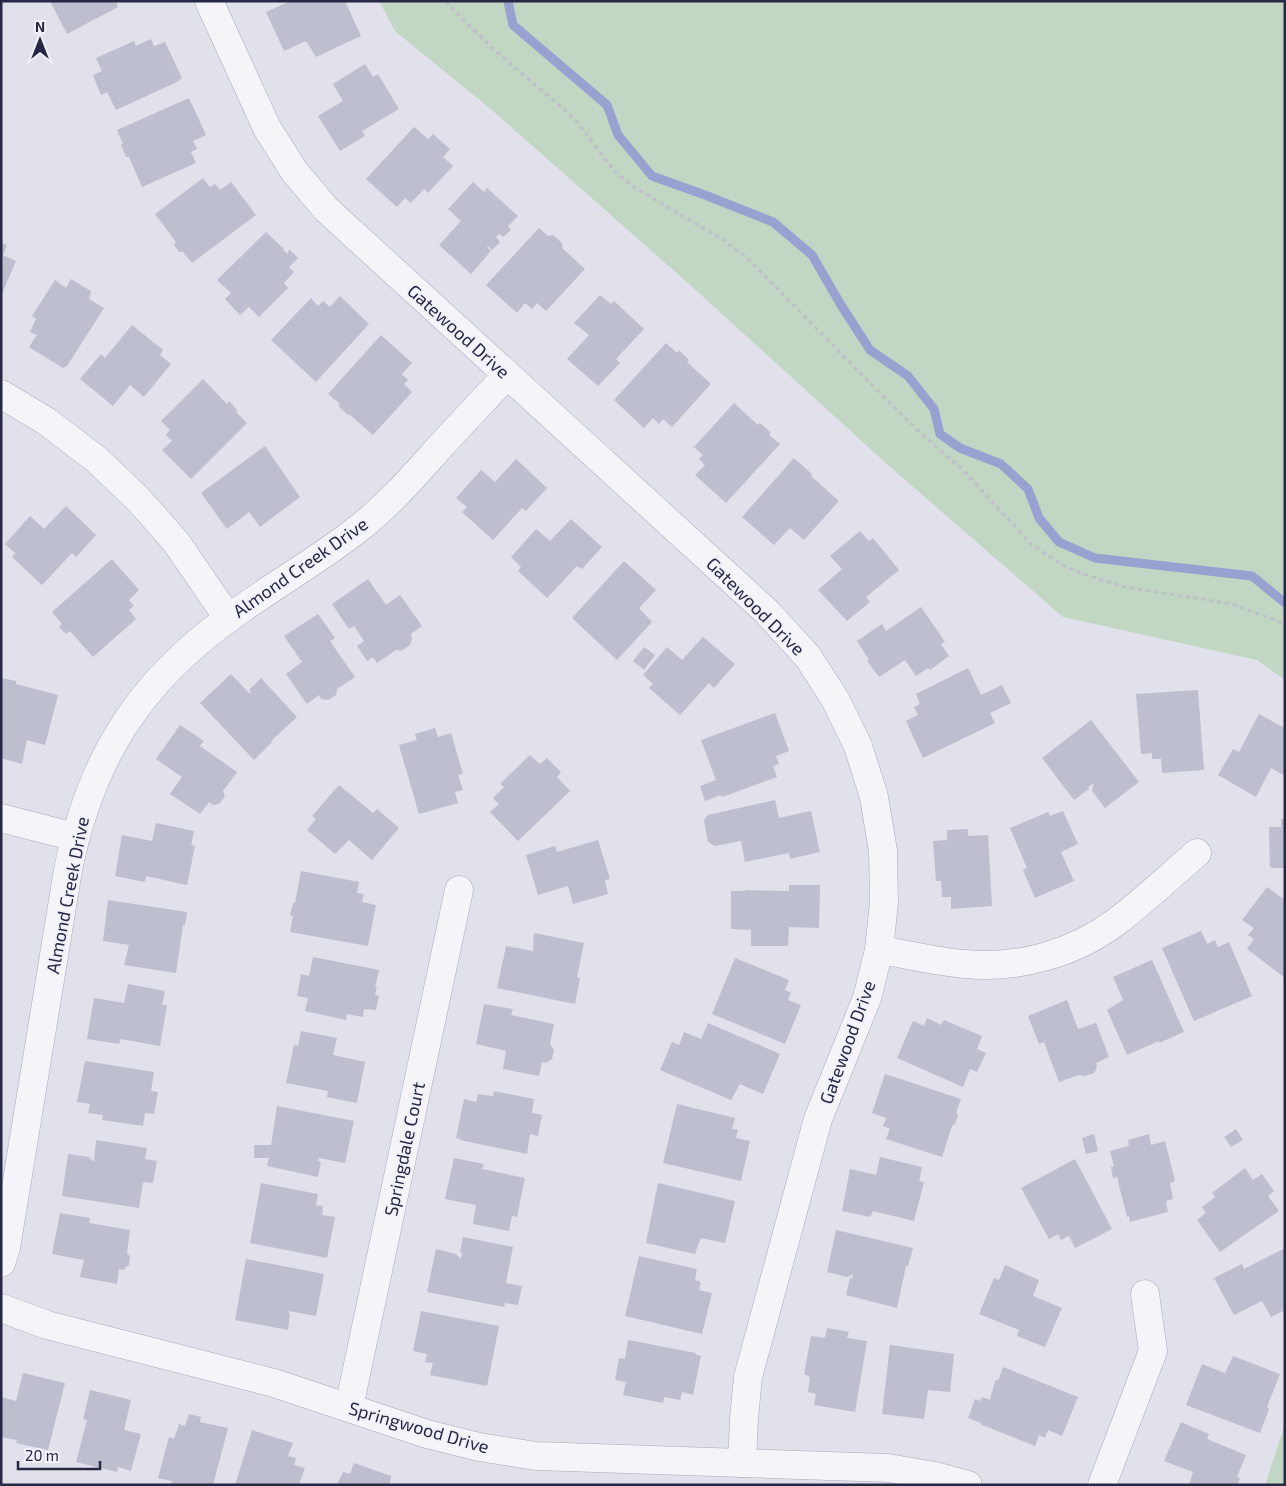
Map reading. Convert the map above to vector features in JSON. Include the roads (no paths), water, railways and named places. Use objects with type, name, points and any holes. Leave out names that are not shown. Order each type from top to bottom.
[{"type":"street","name":"Gatewood Drive","points":[[208,1],[267,128],[294,171],[326,209],[767,612],[808,657],[835,700],[858,746],[874,798],[883,851],[884,902],[879,950],[867,998],[818,1119],[751,1368],[744,1418],[742,1463]]},
{"type":"street","name":"Almond Creek Drive","points":[[1,1263],[6,1248],[75,837],[83,809],[103,761],[127,720],[157,681],[191,647],[228,618],[354,532],[389,503],[507,375]]},
{"type":"street","points":[[1,394],[46,421],[96,459],[138,499],[176,542],[228,618]]},
{"type":"street","points":[[1,818],[75,837]]},
{"type":"street","points":[[879,950],[965,964],[1007,964],[1045,957],[1083,942],[1115,922],[1197,853]]},
{"type":"street","name":"Springdale Court","points":[[349,1407],[459,890]]},
{"type":"street","points":[[1102,1485],[1154,1351],[1145,1294]]},
{"type":"street","name":"Springwood Drive","points":[[1,1308],[47,1324],[274,1383],[427,1434],[479,1447],[536,1456],[888,1468],[935,1476],[968,1485]]},
{"type":"waterway","points":[[508,1],[513,25],[607,105],[618,135],[652,176],[773,222],[812,255],[870,350],[908,376],[934,409],[940,434],[960,448],[1001,464],[1028,489],[1039,518],[1059,542],[1095,558],[1252,576],[1285,603]]}]
